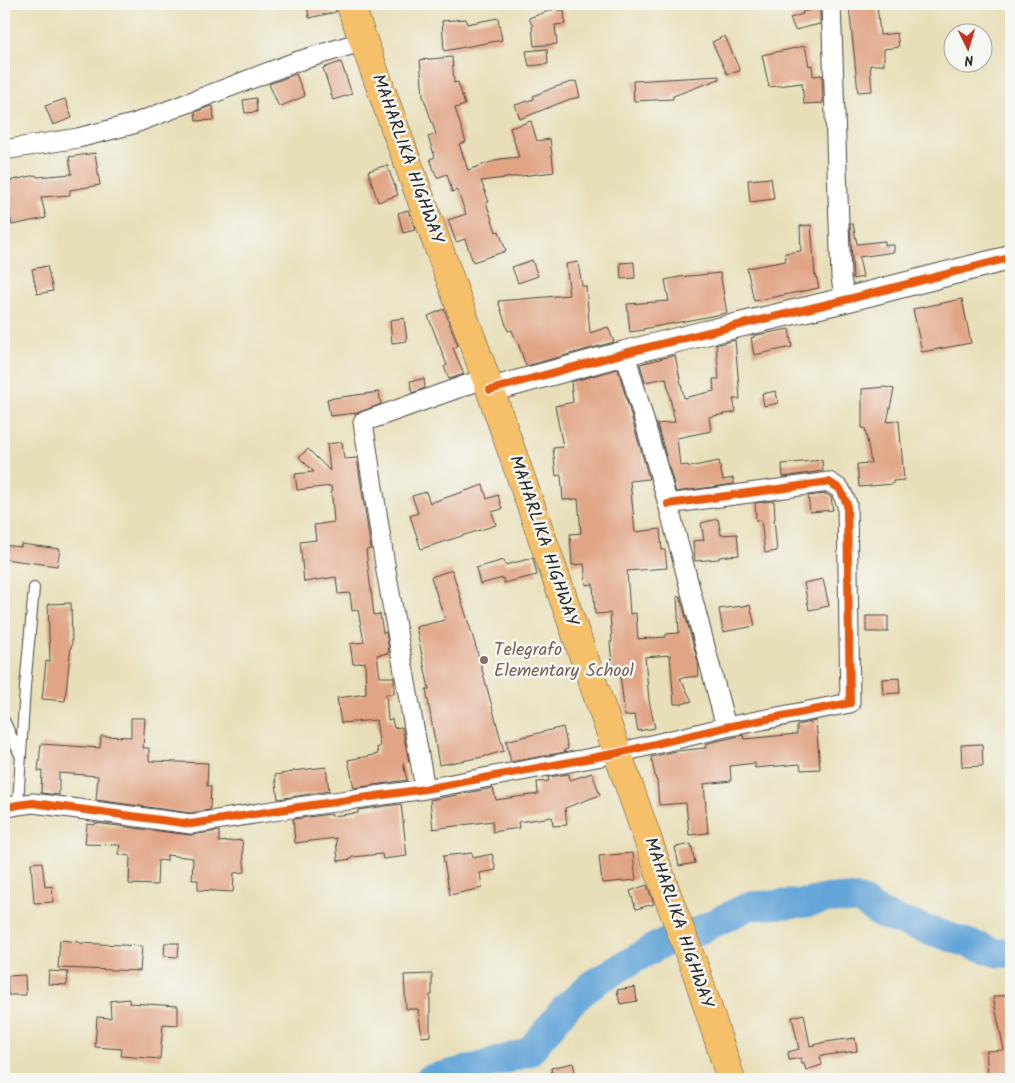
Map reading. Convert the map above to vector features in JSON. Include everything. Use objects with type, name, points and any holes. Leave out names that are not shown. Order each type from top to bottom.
[{"type":"highway","name":"MAHARLIKA HIGHWAY","points":[[350,4],[488,384],[668,897],[697,974],[731,1079]]},
{"type":"street","points":[[831,4],[841,273],[845,300]]},
{"type":"street","points":[[4,150],[78,138],[133,124],[295,62],[364,41]]},
{"type":"street","points":[[425,788],[385,565],[363,422],[488,384],[845,300],[1011,256]]},
{"type":"street","points":[[625,353],[668,504],[726,726]]},
{"type":"street","points":[[11,807],[33,803],[191,824],[425,788],[618,753],[726,726],[850,703],[846,504],[840,488],[829,482],[668,504]]},
{"type":"lane","points":[[11,807],[21,756],[34,588]]},
{"type":"lane","points":[[4,720],[21,756]]},
{"type":"building","points":[[307,4],[335,4],[336,12],[309,18]]},
{"type":"building","points":[[877,4],[880,35],[897,33],[899,47],[884,49],[884,65],[870,65],[872,91],[858,92],[849,6]]},
{"type":"building","points":[[557,8],[557,10],[564,10],[565,24],[555,25],[557,44],[534,46],[532,25],[529,18]]},
{"type":"building","points":[[820,8],[820,24],[795,30],[790,18],[803,14],[802,12]]},
{"type":"building","points":[[498,18],[502,40],[444,51],[442,21],[466,19],[467,24]]},
{"type":"building","points":[[725,36],[740,71],[727,74],[712,42]]},
{"type":"building","points":[[805,46],[809,66],[812,65],[813,76],[822,75],[823,103],[804,104],[802,83],[769,87],[762,55]]},
{"type":"building","points":[[547,49],[548,64],[529,66],[526,51]]},
{"type":"building","points":[[452,57],[454,83],[458,82],[465,105],[455,108],[466,142],[459,144],[468,170],[500,159],[519,157],[510,128],[531,121],[537,141],[550,139],[554,172],[481,181],[489,202],[486,202],[496,232],[499,231],[506,251],[473,262],[465,239],[456,242],[448,220],[466,214],[457,190],[452,192],[447,174],[437,178],[430,159],[435,157],[428,137],[436,134],[423,96],[420,60]]},
{"type":"building","points":[[341,62],[352,94],[333,100],[323,68]]},
{"type":"building","points":[[296,74],[305,96],[279,107],[269,84]]},
{"type":"building","points":[[719,76],[719,79],[673,96],[673,99],[634,101],[633,81]]},
{"type":"building","points":[[576,81],[580,97],[570,99],[520,119],[515,105],[534,99],[533,96],[555,87]]},
{"type":"building","points":[[256,98],[257,112],[245,113],[243,100]]},
{"type":"building","points":[[65,99],[72,118],[53,125],[45,106]]},
{"type":"building","points":[[213,106],[214,120],[196,121],[195,112]]},
{"type":"building","points":[[95,153],[100,185],[70,190],[70,195],[41,197],[46,218],[12,225],[4,182],[36,175],[37,177],[72,174],[69,157]]},
{"type":"building","points":[[387,165],[398,195],[378,202],[368,171]]},
{"type":"building","points":[[771,178],[774,199],[750,202],[748,180]]},
{"type":"building","points":[[408,210],[415,230],[403,233],[398,213]]},
{"type":"building","points":[[850,224],[853,224],[857,244],[885,241],[885,245],[894,245],[894,252],[859,257],[863,277],[853,279]]},
{"type":"building","points":[[811,225],[815,275],[819,288],[754,301],[747,268],[786,261],[785,253],[801,251],[800,226]]},
{"type":"building","points":[[532,260],[538,276],[518,283],[512,267]]},
{"type":"building","points":[[578,262],[582,286],[586,286],[590,333],[608,327],[614,342],[526,366],[512,330],[508,331],[498,301],[569,295],[566,264]]},
{"type":"building","points":[[634,262],[635,278],[621,279],[620,263]]},
{"type":"building","points":[[47,266],[53,291],[37,294],[32,269]]},
{"type":"building","points":[[720,273],[727,313],[630,332],[627,304],[669,301],[665,280]]},
{"type":"building","points":[[962,299],[971,343],[922,352],[913,309]]},
{"type":"building","points":[[444,309],[458,346],[453,348],[464,374],[449,379],[444,367],[447,365],[428,316]]},
{"type":"building","points":[[404,318],[407,341],[392,343],[390,320]]},
{"type":"building","points":[[789,329],[792,347],[754,355],[751,338],[757,335]]},
{"type":"building","points":[[735,340],[740,399],[733,399],[736,412],[709,417],[711,431],[677,438],[680,466],[688,465],[689,467],[719,461],[723,480],[733,478],[734,484],[676,492],[657,424],[675,422],[666,378],[645,382],[640,364],[675,355],[684,398],[714,391],[713,379],[719,379],[716,345]]},
{"type":"building","points":[[618,369],[649,479],[630,481],[635,532],[660,529],[662,550],[665,550],[667,568],[627,571],[630,614],[636,613],[638,639],[666,637],[666,634],[679,633],[677,597],[680,596],[698,662],[699,676],[680,678],[692,701],[674,704],[670,655],[645,657],[649,700],[655,728],[638,731],[635,715],[625,716],[620,674],[613,675],[610,613],[595,614],[593,584],[586,585],[584,564],[572,565],[570,534],[581,533],[578,499],[563,500],[561,475],[556,476],[553,448],[563,447],[555,406],[573,402],[571,382]]},
{"type":"building","points":[[424,379],[425,388],[412,393],[410,381]]},
{"type":"building","points":[[885,387],[894,389],[887,422],[899,421],[904,480],[893,481],[893,484],[859,487],[857,464],[871,463],[865,428],[862,428],[862,389]]},
{"type":"building","points":[[776,391],[778,403],[764,406],[762,394]]},
{"type":"building","points":[[379,392],[381,404],[357,413],[330,416],[327,399]]},
{"type":"building","points":[[342,442],[344,459],[357,458],[371,549],[366,550],[374,615],[380,614],[383,633],[386,632],[389,653],[377,655],[380,677],[394,677],[394,694],[386,694],[388,720],[392,719],[394,728],[402,727],[409,762],[403,763],[407,780],[354,788],[348,760],[378,754],[377,747],[380,747],[376,720],[341,723],[337,698],[366,694],[365,662],[353,664],[350,644],[364,642],[358,610],[352,611],[350,593],[338,594],[336,577],[304,582],[300,542],[316,540],[314,525],[334,522],[331,486],[297,490],[295,474],[314,472],[299,457],[308,449],[330,471],[327,444]]},
{"type":"building","points":[[822,460],[823,471],[783,477],[782,464]]},
{"type":"building","points":[[483,485],[487,499],[498,495],[502,509],[492,512],[496,525],[421,549],[410,516],[418,513],[412,496],[426,492],[430,503]]},
{"type":"building","points":[[826,494],[831,497],[833,510],[810,512],[808,496]]},
{"type":"building","points":[[774,501],[777,551],[765,553],[761,520],[756,521],[755,503]]},
{"type":"building","points":[[718,519],[721,535],[737,534],[739,555],[695,561],[693,541],[704,540],[701,523]]},
{"type":"building","points":[[21,544],[60,549],[57,566],[4,559],[4,545],[21,547]]},
{"type":"building","points":[[533,558],[537,575],[504,583],[503,578],[480,584],[476,568],[504,560],[505,565]]},
{"type":"building","points":[[452,570],[476,647],[504,751],[439,765],[426,689],[429,689],[416,627],[445,620],[431,577]]},
{"type":"building","points":[[823,579],[829,606],[809,610],[804,583]]},
{"type":"building","points":[[71,603],[72,646],[65,701],[42,699],[46,661],[50,662],[48,604]]},
{"type":"building","points":[[750,605],[755,626],[723,632],[719,609]]},
{"type":"building","points":[[866,616],[888,616],[888,632],[866,632]]},
{"type":"building","points":[[899,678],[900,693],[883,694],[882,679]]},
{"type":"building","points":[[131,718],[145,718],[143,748],[149,748],[149,761],[208,763],[207,786],[211,786],[210,810],[191,813],[96,800],[98,776],[59,773],[59,795],[41,793],[42,771],[38,771],[41,744],[100,748],[101,736],[131,737]]},
{"type":"building","points":[[816,721],[820,769],[801,770],[800,764],[755,768],[755,763],[730,766],[731,781],[704,784],[708,833],[689,835],[686,803],[659,805],[657,780],[651,757],[676,751],[706,748],[705,744],[743,735],[744,739],[797,734],[797,725]]},
{"type":"building","points":[[563,727],[568,749],[564,750],[565,752],[511,762],[506,741]]},
{"type":"building","points":[[982,744],[983,766],[962,767],[961,745]]},
{"type":"building","points":[[326,767],[329,791],[278,799],[275,775]]},
{"type":"building","points":[[592,773],[600,795],[565,808],[567,825],[553,826],[552,817],[518,822],[519,828],[493,832],[492,821],[433,829],[430,800],[493,788],[496,800],[538,794],[537,782],[549,781],[548,777],[569,774],[570,780]]},
{"type":"building","points":[[401,804],[407,856],[383,859],[382,854],[352,857],[352,859],[338,861],[336,838],[295,843],[293,819],[358,813],[358,810]]},
{"type":"building","points":[[95,823],[190,835],[219,831],[219,842],[242,840],[245,872],[234,873],[233,892],[198,890],[198,880],[192,880],[193,858],[167,855],[167,861],[158,860],[157,885],[129,884],[130,856],[118,854],[120,845],[85,844],[87,824],[95,825]]},
{"type":"building","points":[[691,844],[695,863],[679,866],[675,847]]},
{"type":"building","points":[[472,853],[473,858],[492,854],[496,870],[480,873],[482,888],[450,895],[443,856]]},
{"type":"building","points":[[633,853],[636,880],[602,883],[599,856]]},
{"type":"building","points":[[42,862],[45,887],[52,886],[53,902],[34,903],[31,863]]},
{"type":"building","points":[[647,885],[654,904],[636,909],[630,891]]},
{"type":"building","points":[[60,940],[79,943],[142,946],[140,971],[58,968]]},
{"type":"building","points":[[165,943],[179,943],[178,957],[164,956]]},
{"type":"building","points":[[49,971],[68,972],[67,985],[48,984]]},
{"type":"building","points":[[432,974],[430,1036],[422,1037],[418,1009],[406,1009],[404,975]]},
{"type":"building","points":[[25,975],[26,995],[8,995],[7,976]]},
{"type":"building","points":[[635,987],[637,1001],[620,1004],[617,990]]},
{"type":"building","points":[[1011,994],[1011,1072],[988,1074],[986,1051],[1004,1050],[993,997]]},
{"type":"building","points":[[129,999],[129,1003],[178,1006],[178,1025],[163,1024],[160,1059],[121,1056],[122,1049],[95,1047],[97,1017],[111,1018],[110,1001]]},
{"type":"building","points":[[804,1014],[810,1046],[855,1038],[857,1051],[820,1056],[822,1065],[806,1070],[801,1058],[789,1060],[788,1052],[799,1049],[792,1017]]},
{"type":"building","points":[[573,1063],[576,1075],[553,1079],[551,1068]]},
{"type":"waterway","points":[[429,1079],[529,1052],[566,1007],[592,984],[657,946],[702,929],[749,906],[806,903],[830,898],[860,900],[882,915],[998,953],[1011,953]]},
{"type":"cycle path","points":[[490,390],[625,353],[845,300],[1011,256]]},
{"type":"cycle path","points":[[4,808],[33,803],[191,824],[425,789],[618,753],[726,727],[850,703],[847,504],[840,489],[829,482],[668,504]]},
{"type":"place","name":"Telegrafo Elementary School","points":[[484,660]]}]
